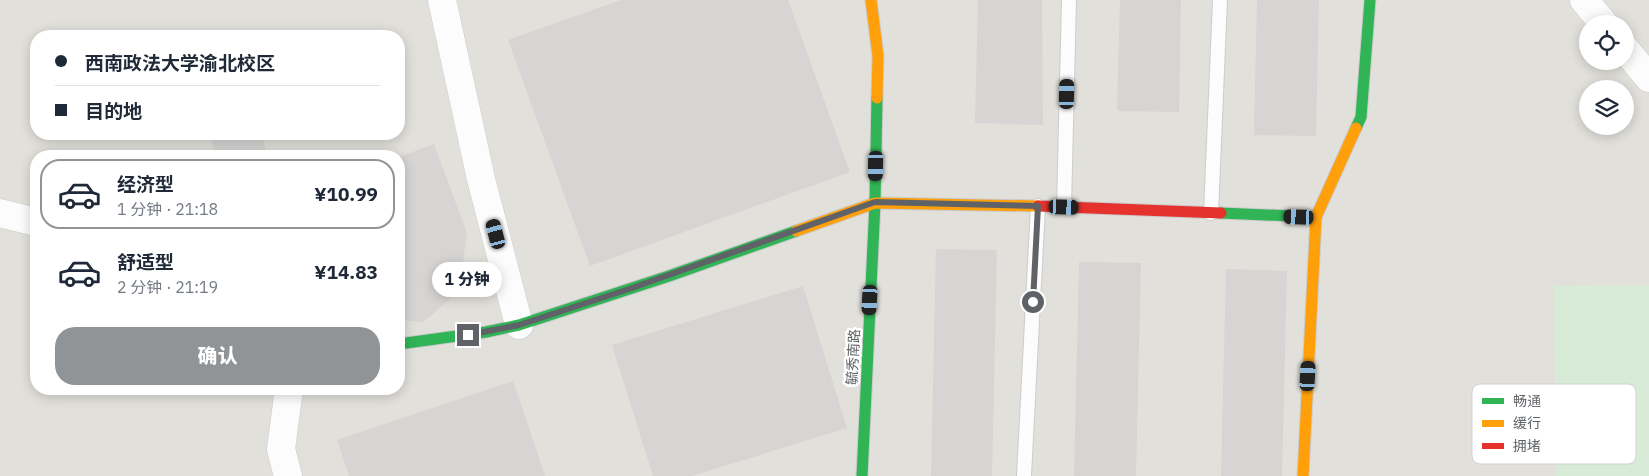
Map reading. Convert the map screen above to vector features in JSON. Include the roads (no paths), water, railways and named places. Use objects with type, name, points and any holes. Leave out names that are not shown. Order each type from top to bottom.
[{"type":"street","points":[[442,0],[481,179],[519,325]]},
{"type":"street","name":"毓秀南路","points":[[862,476],[875,202],[878,56],[871,0]]},
{"type":"street","points":[[1303,476],[1316,217],[1361,117],[1370,0]]},
{"type":"street","points":[[1584,0],[1596,15]]},
{"type":"street","points":[[405,343],[486,332],[519,325],[669,276],[875,202],[1038,206],[1316,217]]},
{"type":"street","points":[[0,213],[30,220]]},
{"type":"street","points":[[288,395],[281,449],[288,476]]},
{"type":"lane","points":[[1064,207],[1069,0]]},
{"type":"lane","points":[[1211,213],[1220,0]]},
{"type":"lane","points":[[1024,476],[1038,206]]}]
